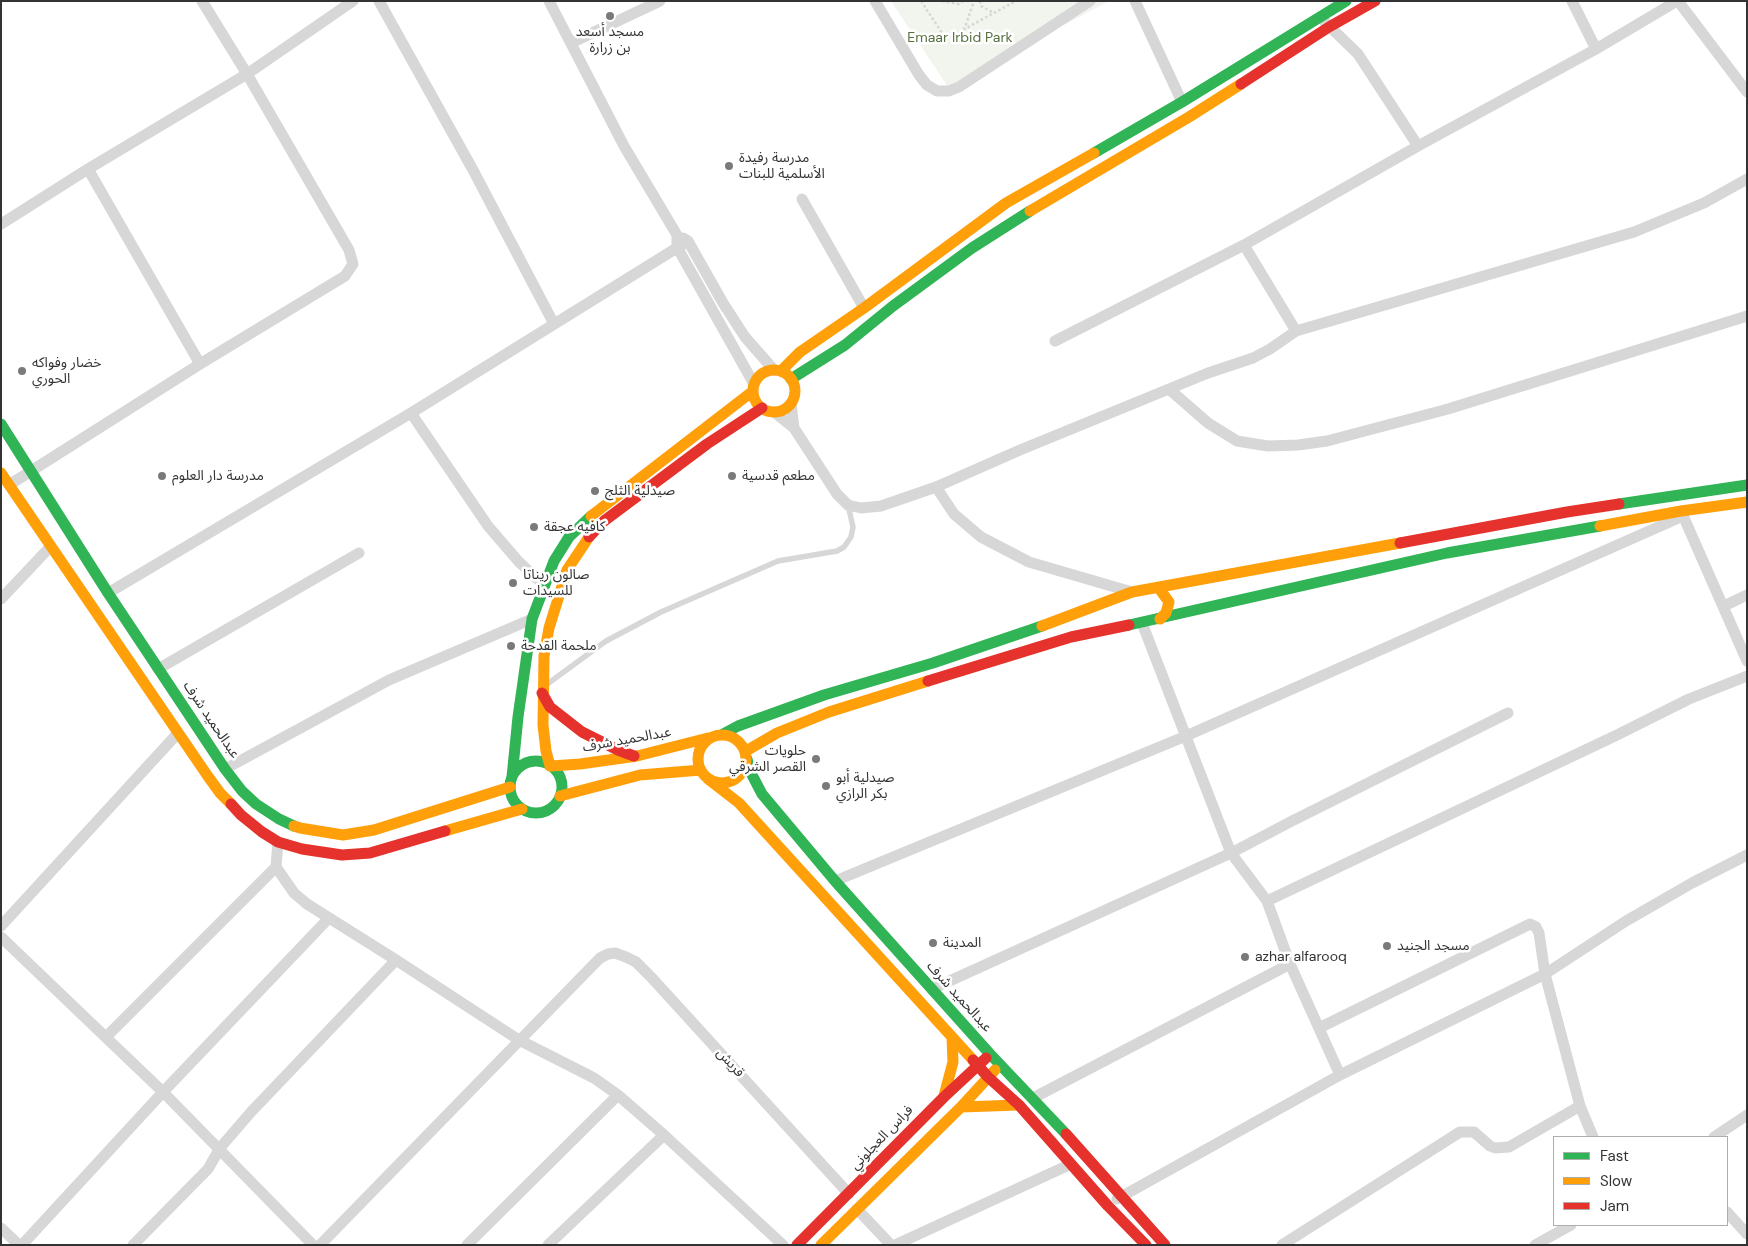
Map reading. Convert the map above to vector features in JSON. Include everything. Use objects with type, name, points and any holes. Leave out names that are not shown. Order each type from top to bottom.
[{"type":"street","points":[[9,486],[200,364],[345,276],[353,264],[349,250],[247,74],[202,1]]},
{"type":"street","points":[[1,224],[88,169],[247,74],[353,1]]},
{"type":"street","points":[[379,1],[468,162],[554,324]]},
{"type":"street","points":[[549,1],[624,146],[677,235],[688,241],[745,338],[777,371],[791,379],[795,391],[791,403],[794,428]]},
{"type":"street","points":[[571,43],[660,1]]},
{"type":"street","points":[[875,1],[927,85],[936,91],[949,91],[1090,1]]},
{"type":"street","points":[[1135,1],[1182,102]]},
{"type":"street","points":[[762,408],[707,444],[604,521],[584,543],[567,570],[549,628],[544,656],[542,693],[542,724],[546,751],[551,766],[559,777],[562,789],[557,802],[547,810],[534,813],[522,809],[513,800],[511,782],[532,619],[554,561],[569,537],[588,518],[634,480],[754,388],[762,374],[777,371],[800,352],[864,308],[1006,203],[1182,102],[1346,1]]},
{"type":"street","points":[[791,379],[845,345],[900,301],[1010,222],[1189,117],[1329,27],[1375,1]]},
{"type":"street","points":[[1572,1],[1596,49]]},
{"type":"street","points":[[1055,341],[1244,245],[1418,146],[1596,49],[1678,1],[1747,92]]},
{"type":"street","points":[[1320,16],[1358,54],[1418,146]]},
{"type":"street","points":[[88,169],[200,364]]},
{"type":"street","points":[[677,235],[677,247],[754,388],[757,403],[762,408],[774,412],[794,428],[837,494],[848,504],[861,508],[880,506],[936,487],[1028,446],[1208,373],[1254,358],[1270,350],[1296,331],[1634,232],[1704,203],[1747,179]]},
{"type":"street","points":[[802,199],[864,308]]},
{"type":"street","points":[[108,593],[411,413],[688,241]]},
{"type":"street","points":[[1244,245],[1296,331]]},
{"type":"street","points":[[1169,389],[1208,423],[1237,441],[1268,446],[1298,445],[1327,441],[1448,409],[1747,316]]},
{"type":"street","points":[[774,412],[780,411],[791,403]]},
{"type":"street","points":[[411,413],[488,526],[518,562],[544,585]]},
{"type":"street","name":"عبدالحميد شرف","points":[[1,424],[108,593],[225,769],[242,791],[256,804],[279,819],[300,828],[343,835],[374,830],[479,798],[511,782]]},
{"type":"street","points":[[1,473],[220,792],[241,815],[262,832],[278,842],[302,850],[342,855],[370,853],[522,809]]},
{"type":"street","points":[[1146,1245],[1108,1206],[1019,1104],[988,1077],[952,1038],[739,803],[704,774],[698,756],[708,738],[816,698],[1029,631],[1132,592],[1557,513],[1747,485]]},
{"type":"street","points":[[936,487],[954,514],[981,537],[1029,562],[1132,592]]},
{"type":"street","points":[[746,755],[777,733],[829,712],[1071,637],[1447,553],[1747,502]]},
{"type":"street","points":[[1682,513],[1747,662]]},
{"type":"street","points":[[835,881],[1186,736],[1682,513]]},
{"type":"street","points":[[1,599],[50,547]]},
{"type":"street","points":[[158,669],[359,553]]},
{"type":"street","points":[[1158,587],[1169,602],[1166,613],[1160,618]]},
{"type":"street","points":[[1724,606],[1747,595]]},
{"type":"street","points":[[1110,600],[1107,606],[1108,615],[1118,628]]},
{"type":"street","points":[[225,769],[389,680],[532,619]]},
{"type":"street","points":[[1142,622],[1232,852],[1267,900],[1290,964],[1340,1076]]},
{"type":"street","points":[[1267,900],[1617,735],[1689,699],[1747,676]]},
{"type":"street","points":[[542,693],[550,708],[582,732],[618,750],[637,756]]},
{"type":"street","points":[[932,989],[1232,852],[1300,816],[1508,713]]},
{"type":"street","points":[[1,926],[178,733]]},
{"type":"street","points":[[560,796],[640,775],[675,771],[704,774],[715,782],[722,783],[737,779],[746,766],[746,755],[737,739],[723,734]]},
{"type":"street","name":"عبدالحميد شرف","points":[[551,766],[637,756],[708,738]]},
{"type":"street","name":"عبدالحميد شرف","points":[[746,755],[752,777],[762,794],[835,881],[1165,1245]]},
{"type":"street","points":[[511,782],[516,770],[529,762],[544,763],[551,766]]},
{"type":"street","points":[[479,798],[486,808],[487,820]]},
{"type":"street","points":[[278,842],[276,867],[294,893],[307,904],[519,1040],[594,1078],[618,1095],[783,1245]]},
{"type":"street","points":[[1108,1206],[1121,1196],[1340,1076],[1545,974],[1626,921],[1692,883],[1747,855]]},
{"type":"street","points":[[107,1036],[276,867]]},
{"type":"street","points":[[1,1228],[20,1245],[329,918]]},
{"type":"street","points":[[1319,1028],[1530,924],[1536,927],[1539,932],[1545,974],[1580,1106],[1593,1136]]},
{"type":"street","points":[[1,937],[107,1036],[220,1148],[313,1245]]},
{"type":"street","name":"قريش","points":[[519,1040],[600,958],[615,953],[626,957],[636,962],[664,991],[849,1194]]},
{"type":"street","points":[[133,1245],[208,1169],[220,1148],[251,1112],[396,960]]},
{"type":"street","points":[[1032,1098],[1290,964]]},
{"type":"street","points":[[944,1097],[953,1062],[952,1038]]},
{"type":"street","points":[[320,1245],[519,1040]]},
{"type":"street","name":"فراس العجلوني","points":[[797,1245],[944,1097],[990,1054]]},
{"type":"street","points":[[821,1245],[1001,1065]]},
{"type":"street","points":[[467,1245],[618,1095]]},
{"type":"street","points":[[961,1107],[1019,1104]]},
{"type":"street","points":[[1282,1245],[1460,1132],[1474,1132],[1495,1148],[1509,1147],[1580,1106]]},
{"type":"street","points":[[1716,1136],[1747,1115]]},
{"type":"street","points":[[548,1245],[664,1135]]},
{"type":"street","points":[[857,1209],[893,1245],[1071,1164]]},
{"type":"street","points":[[1728,1213],[1747,1234]]},
{"type":"street","points":[[1535,1245],[1569,1226]]},
{"type":"lane","points":[[542,693],[546,684],[606,641],[660,612],[778,561],[837,551],[844,547],[851,537],[853,527],[848,504]]},
{"type":"path","points":[[921,1],[946,40],[1016,1]]},
{"type":"path","points":[[942,1],[944,3],[959,4],[963,1]]},
{"type":"path","points":[[964,30],[974,1]]},
{"type":"path","points":[[980,1],[982,6],[994,13]]},
{"type":"green space","name":"Emaar Irbid Park","points":[[891,1],[1109,1],[948,87]]},
{"type":"traffic: fast","points":[[1094,153],[1182,102],[1346,1]]},
{"type":"traffic: fast","points":[[791,379],[845,345],[893,306],[972,248],[1030,211]]},
{"type":"traffic: fast","points":[[1,424],[108,593],[225,769],[242,791],[256,804],[294,826]]},
{"type":"traffic: fast","points":[[1619,504],[1747,485]]},
{"type":"traffic: fast","points":[[512,777],[518,717],[532,619],[554,561],[569,537],[591,516]]},
{"type":"traffic: fast","points":[[1129,625],[1447,553],[1600,526]]},
{"type":"traffic: fast","points":[[723,734],[738,726],[824,695],[933,663],[1042,626]]},
{"type":"traffic: fast","points":[[747,759],[750,771],[762,794],[835,881],[990,1054],[1066,1134]]},
{"type":"traffic: fast","points":[[536,761],[546,763],[554,769],[560,777],[562,787],[560,797],[554,805],[546,811],[536,813],[526,811],[518,805],[512,797],[510,787],[512,777],[518,769],[526,763],[536,761]]},
{"type":"traffic: slow","points":[[1030,211],[1241,84]]},
{"type":"traffic: slow","points":[[781,371],[800,352],[864,308],[1006,203],[1094,153]]},
{"type":"traffic: slow","points":[[774,370],[789,376],[795,391],[789,406],[774,412],[759,406],[753,391],[759,376],[774,370]]},
{"type":"traffic: slow","points":[[591,516],[753,391]]},
{"type":"traffic: slow","points":[[1,473],[207,775],[231,804]]},
{"type":"traffic: slow","points":[[1600,526],[1681,511],[1747,502]]},
{"type":"traffic: slow","points":[[550,766],[543,725],[544,656],[549,628],[567,570],[589,537]]},
{"type":"traffic: slow","points":[[1042,626],[1132,592],[1400,543]]},
{"type":"traffic: slow","points":[[1158,587],[1169,602],[1166,613],[1160,619]]},
{"type":"traffic: slow","points":[[746,751],[777,733],[829,712],[928,681]]},
{"type":"traffic: slow","points":[[717,735],[727,735],[736,739],[742,745],[746,759],[742,773],[736,779],[727,783],[717,783],[708,779],[702,773],[698,764],[698,754],[702,745],[708,739],[717,735]]},
{"type":"traffic: slow","points":[[551,766],[637,756],[708,738]]},
{"type":"traffic: slow","points":[[560,796],[640,775],[701,770]]},
{"type":"traffic: slow","points":[[708,779],[739,803],[973,1060]]},
{"type":"traffic: slow","points":[[294,826],[343,835],[374,830],[510,787]]},
{"type":"traffic: slow","points":[[445,831],[522,809]]},
{"type":"traffic: slow","points":[[944,1096],[953,1062],[952,1037]]},
{"type":"traffic: slow","points":[[821,1245],[961,1107],[995,1070]]},
{"type":"traffic: slow","points":[[961,1107],[1019,1105]]},
{"type":"traffic: jam","points":[[1241,84],[1329,27],[1375,1]]},
{"type":"traffic: jam","points":[[589,537],[604,521],[707,444],[762,408]]},
{"type":"traffic: jam","points":[[1400,543],[1619,504]]},
{"type":"traffic: jam","points":[[928,681],[1071,637],[1129,625]]},
{"type":"traffic: jam","points":[[542,693],[550,707],[582,732],[634,756]]},
{"type":"traffic: jam","points":[[231,804],[262,832],[278,842],[302,849],[342,855],[370,853],[445,831]]},
{"type":"traffic: jam","points":[[797,1245],[944,1097],[986,1058]]},
{"type":"traffic: jam","points":[[973,1060],[988,1077],[1019,1105],[1108,1206],[1146,1245]]},
{"type":"traffic: jam","points":[[1066,1134],[1165,1245]]},
{"type":"place","name":"مسجد أسعد بن زرارة","points":[[610,16]]},
{"type":"place","name":"مدرسة رفيدة الأسلمية للبنات","points":[[729,166]]},
{"type":"place","name":"خضار وفواكه الحوري","points":[[22,371]]},
{"type":"place","name":"مدرسة دار العلوم","points":[[162,476]]},
{"type":"place","name":"مطعم قدسية","points":[[732,476]]},
{"type":"place","name":"صيدلية الثلج","points":[[595,491]]},
{"type":"place","name":"كافيه عجقة","points":[[534,527]]},
{"type":"place","name":"صالون ريناتا للسيدات","points":[[513,583]]},
{"type":"place","name":"ملحمة القدحة","points":[[511,646]]},
{"type":"place","name":"حلويات القصر الشرقي","points":[[816,759]]},
{"type":"place","name":"صيدلية أبو بكر الرازي","points":[[826,786]]},
{"type":"place","name":"المدينة","points":[[933,943]]},
{"type":"place","name":"مسجد الجنيد","points":[[1387,946]]},
{"type":"place","name":"azhar alfarooq","points":[[1245,957]]}]
